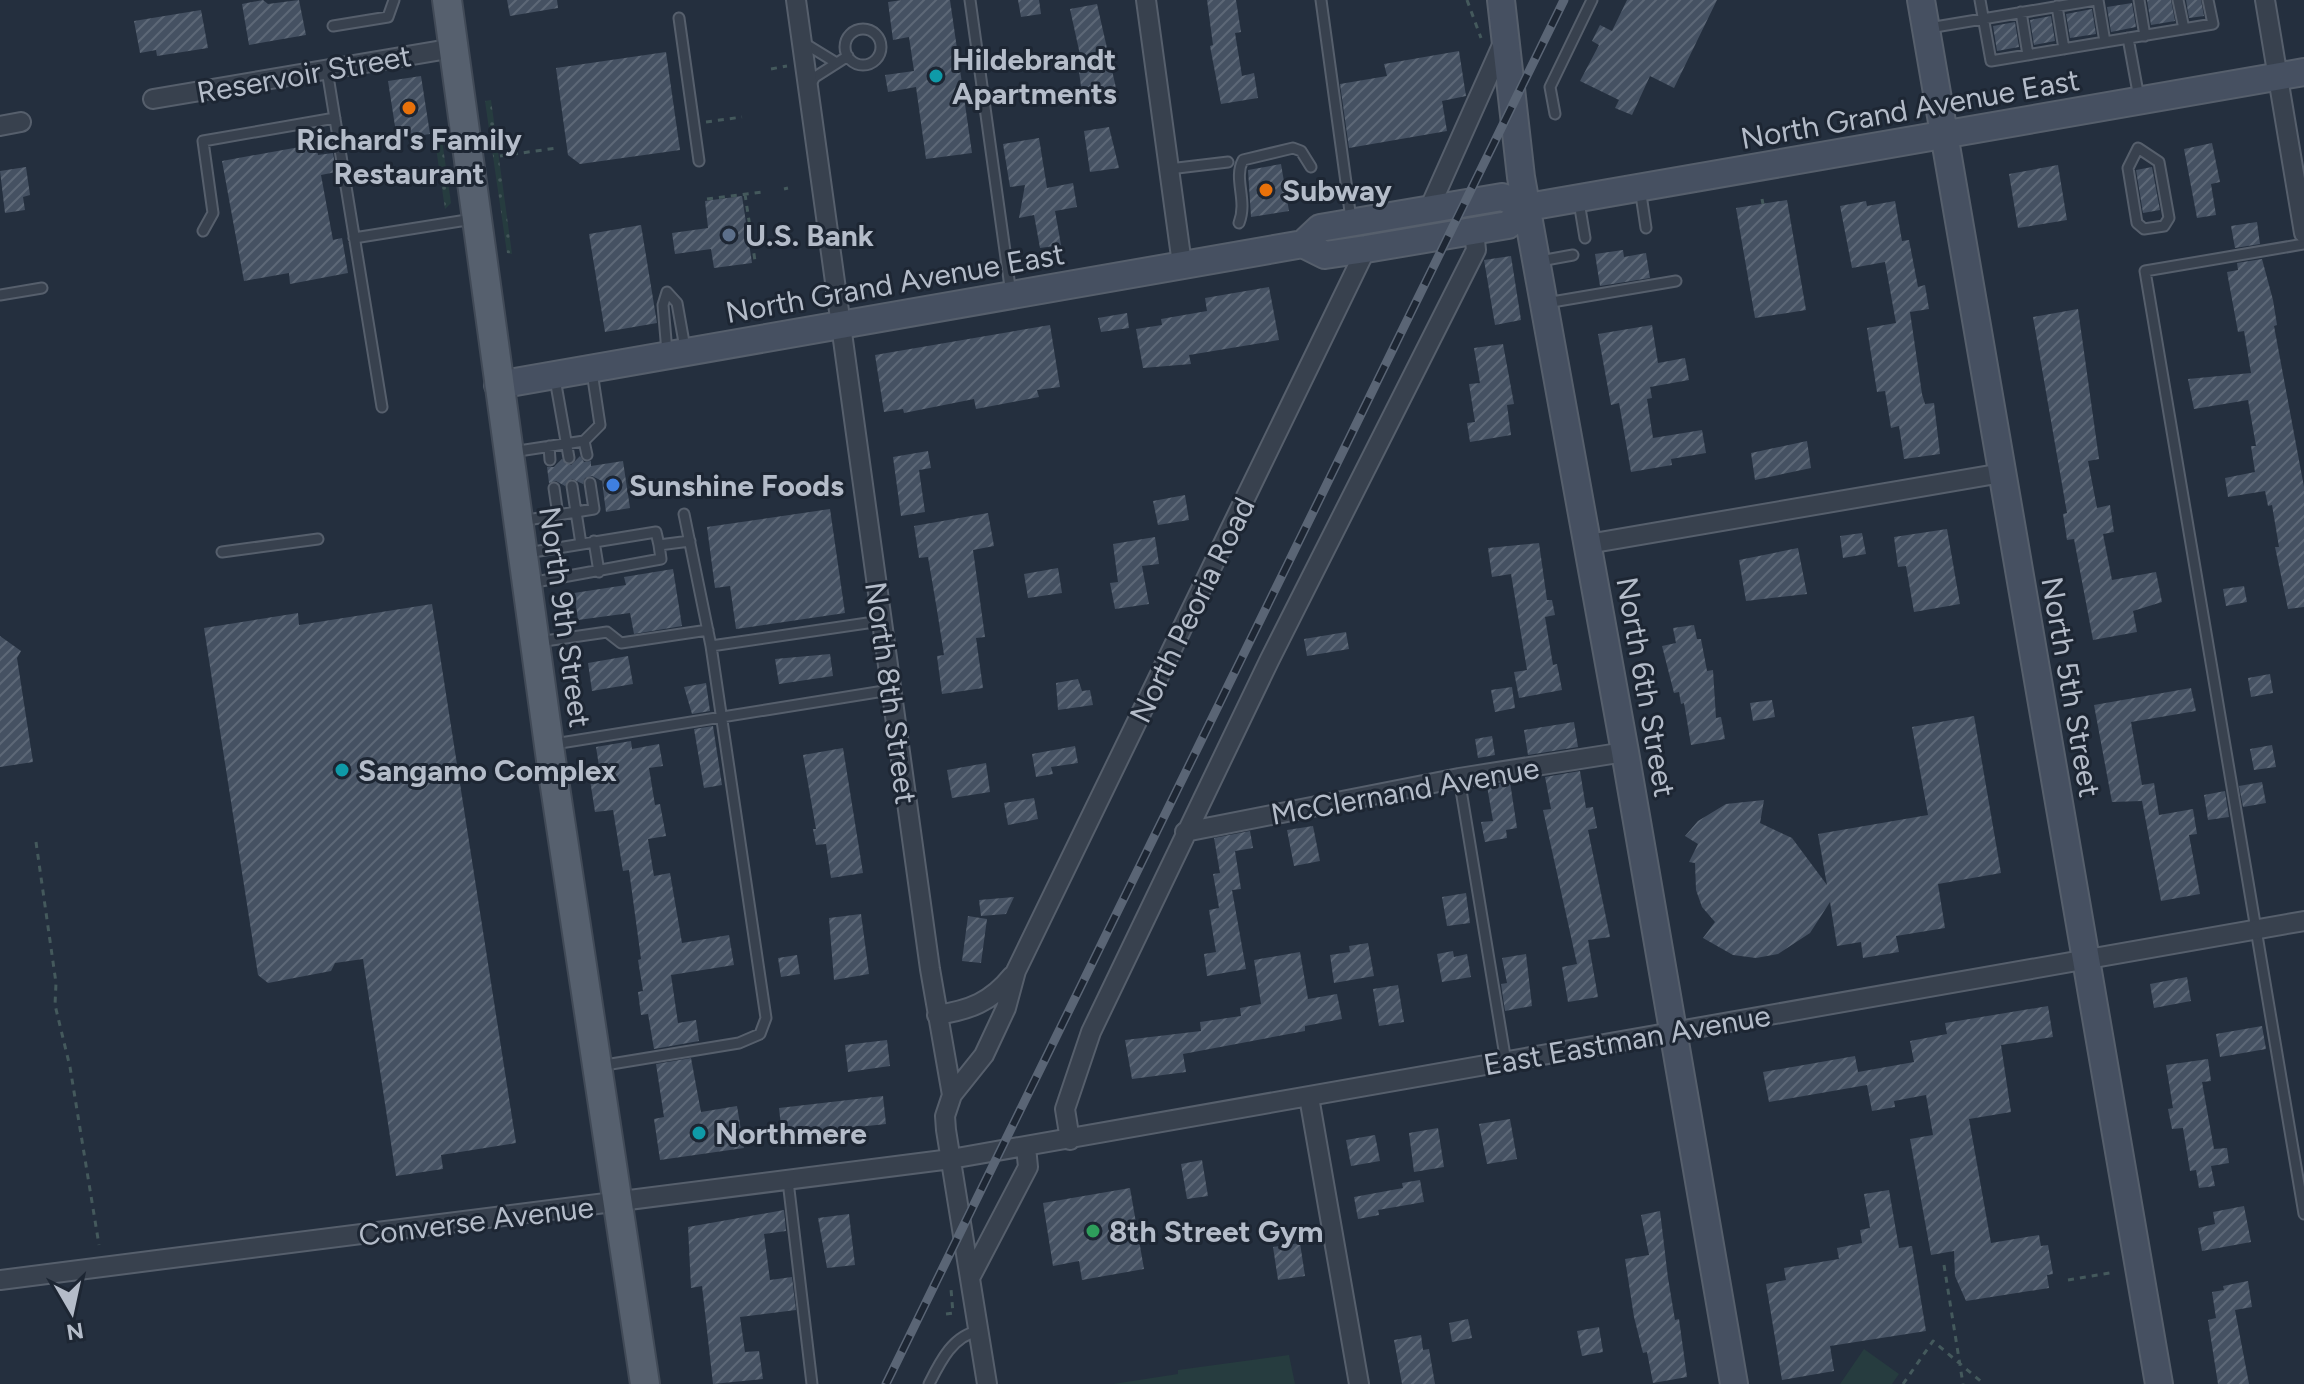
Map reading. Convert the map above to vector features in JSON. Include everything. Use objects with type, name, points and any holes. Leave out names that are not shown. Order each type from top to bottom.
[{"type":"main road","name":"North 9th Street","points":[[447,0],[549,744],[645,1384]]},
{"type":"main road","name":"North 6th Street","points":[[1501,0],[1495,42],[1511,110],[1734,1384]]},
{"type":"main road","name":"North 5th Street","points":[[1921,0],[2159,1384]]},
{"type":"main road","name":"North Grand Avenue East","points":[[498,385],[1303,244],[1320,228],[1352,222],[1502,197],[1528,207],[2304,72]]},
{"type":"main road","name":"North Grand Avenue East","points":[[1303,244],[1325,255],[1366,249],[1508,225],[1528,207]]},
{"type":"street","name":"North 8th Street","points":[[796,0],[890,690],[937,1015],[952,1095],[945,1116],[965,1282],[979,1331],[987,1384]]},
{"type":"street","points":[[1146,0],[1182,264]]},
{"type":"street","points":[[2265,0],[2304,233]]},
{"type":"street","points":[[1429,209],[1495,42]]},
{"type":"street","name":"Reservoir Street","points":[[153,99],[454,48]]},
{"type":"street","points":[[0,126],[21,122]]},
{"type":"street","points":[[1070,1140],[1065,1109],[1091,1032],[1185,832],[1476,250],[1474,231]]},
{"type":"street","name":"North Peoria Road","points":[[952,1095],[984,1055],[1006,1008],[1016,971],[1366,249]]},
{"type":"street","points":[[1588,544],[2002,473]]},
{"type":"street","name":"McClernand Avenue","points":[[1185,832],[1459,778],[1625,752]]},
{"type":"street","name":"East Eastman Avenue","points":[[951,1159],[2304,921]]},
{"type":"street","name":"North Peoria Road","points":[[937,1015],[972,1008],[997,994],[1016,971]]},
{"type":"street","points":[[1309,1097],[1359,1384]]},
{"type":"street","points":[[965,1282],[1028,1167],[1026,1147]]},
{"type":"street","name":"Converse Avenue","points":[[0,1280],[951,1159]]},
{"type":"lane","points":[[333,26],[388,17],[394,0]]},
{"type":"lane","points":[[970,0],[1011,294]]},
{"type":"lane","points":[[1321,0],[1352,222]]},
{"type":"lane","points":[[1555,114],[1550,87],[1592,0]]},
{"type":"lane","points":[[1980,0],[1991,61],[2213,24],[2208,0]]},
{"type":"lane","points":[[1925,28],[2097,0],[2105,42]]},
{"type":"lane","points":[[2139,0],[2145,36]]},
{"type":"lane","points":[[2178,0],[2184,29]]},
{"type":"lane","points":[[2057,6],[2064,49]]},
{"type":"lane","points":[[2021,12],[2028,55]]},
{"type":"lane","points":[[679,18],[699,161]]},
{"type":"lane","points":[[2128,38],[2139,101]]},
{"type":"lane","points":[[801,41],[835,62]]},
{"type":"lane","points":[[808,90],[815,77],[848,56]]},
{"type":"lane","points":[[327,70],[382,407]]},
{"type":"lane","points":[[203,231],[213,213],[203,141],[335,118]]},
{"type":"lane","points":[[1239,223],[1245,206],[1239,171],[1243,160],[1293,148],[1301,151],[1311,167]]},
{"type":"lane","points":[[2138,148],[2159,162],[2169,218],[2164,226],[2144,229],[2137,223],[2128,168],[2138,148]]},
{"type":"lane","points":[[1169,169],[1228,162]]},
{"type":"lane","points":[[1640,188],[1646,228]]},
{"type":"lane","points":[[1579,198],[1585,238]]},
{"type":"lane","points":[[354,238],[476,218]]},
{"type":"lane","points":[[2304,244],[2145,271],[2304,1214]]},
{"type":"lane","points":[[1537,261],[1573,255]]},
{"type":"lane","points":[[1544,304],[1676,281]]},
{"type":"lane","points":[[0,295],[42,288]]},
{"type":"lane","points":[[667,292],[677,303],[676,354],[663,305],[667,292]]},
{"type":"lane","points":[[508,452],[584,441],[600,425],[592,369]]},
{"type":"lane","points":[[554,375],[569,458]]},
{"type":"lane","points":[[584,441],[587,455]]},
{"type":"lane","points":[[549,446],[550,460]]},
{"type":"lane","points":[[518,521],[594,509],[590,483]]},
{"type":"lane","points":[[572,486],[581,544]]},
{"type":"lane","points":[[554,488],[558,515]]},
{"type":"lane","points":[[596,1067],[739,1043],[760,1034],[766,1018],[728,783],[724,717],[684,514]]},
{"type":"lane","points":[[522,554],[656,532],[659,545],[661,559],[527,584]]},
{"type":"lane","points":[[222,552],[318,539]]},
{"type":"lane","points":[[594,541],[599,572]]},
{"type":"lane","points":[[659,545],[690,541]]},
{"type":"lane","points":[[711,646],[881,621]]},
{"type":"lane","points":[[535,643],[607,632],[621,643],[708,630]]},
{"type":"lane","points":[[549,744],[890,690]]},
{"type":"lane","points":[[1459,778],[1506,1062]]},
{"type":"lane","points":[[788,1181],[812,1384]]},
{"type":"lane","points":[[929,1384],[958,1340],[965,1333],[979,1331]]},
{"type":"path","points":[[1467,0],[1495,42]]},
{"type":"path","points":[[771,69],[791,66]]},
{"type":"path","points":[[694,124],[742,117]]},
{"type":"path","points":[[500,156],[557,148]]},
{"type":"path","points":[[707,199],[762,192]]},
{"type":"path","points":[[745,194],[755,261]]},
{"type":"path","points":[[36,842],[56,983],[55,1005],[62,1049],[70,1067],[99,1245]]},
{"type":"path","points":[[1944,1265],[1963,1384]]},
{"type":"path","points":[[2068,1280],[2110,1273]]},
{"type":"path","points":[[946,1314],[953,1313],[950,1289],[965,1282]]},
{"type":"path","points":[[1903,1384],[1933,1341],[1984,1384]]},
{"type":"green space","points":[[491,100],[512,254],[507,253],[485,101]]},
{"type":"green space","points":[[441,133],[451,203],[445,209],[434,134]]},
{"type":"green space","points":[[1864,1349],[1899,1374],[1892,1384],[1840,1384]]},
{"type":"green space","points":[[1289,1355],[1295,1384],[1113,1384],[1178,1374],[1178,1370]]},
{"type":"building","points":[[263,0],[268,4],[299,0],[306,35],[249,45],[242,4]]},
{"type":"building","points":[[507,0],[557,0],[558,8],[510,16]]},
{"type":"building","name":"Hildebrandt Apartments","points":[[950,0],[972,153],[926,159],[916,87],[888,92],[885,75],[914,71],[909,37],[893,40],[888,2]]},
{"type":"building","points":[[1018,0],[1039,0],[1041,14],[1021,17]]},
{"type":"building","points":[[1207,0],[1236,0],[1241,32],[1235,33],[1242,76],[1254,73],[1258,98],[1221,104],[1210,46],[1213,45]]},
{"type":"building","points":[[1627,0],[1717,0],[1674,88],[1650,76],[1632,115],[1615,108],[1619,100],[1580,81],[1599,45],[1592,41],[1600,25],[1612,31]]},
{"type":"building","points":[[2147,0],[2171,0],[2175,21],[2151,25]]},
{"type":"building","points":[[2186,0],[2201,0],[2204,16],[2189,18]]},
{"type":"building","points":[[2132,3],[2136,27],[2111,32],[2107,7]]},
{"type":"building","points":[[1097,4],[1116,88],[1082,93],[1078,65],[1082,64],[1070,9]]},
{"type":"building","points":[[2092,9],[2096,34],[2070,38],[2066,14]]},
{"type":"building","points":[[201,10],[208,48],[157,56],[156,50],[140,53],[134,21]]},
{"type":"building","points":[[2051,16],[2055,41],[2034,45],[2030,20]]},
{"type":"building","points":[[2015,22],[2019,47],[1997,51],[1993,26]]},
{"type":"building","points":[[1459,51],[1466,96],[1442,101],[1447,131],[1349,148],[1340,84],[1387,76],[1384,64]]},
{"type":"building","points":[[666,52],[680,150],[580,164],[568,155],[556,68]]},
{"type":"building","points":[[421,76],[430,134],[397,139],[388,81]]},
{"type":"building","points":[[1109,127],[1119,168],[1090,172],[1084,131]]},
{"type":"building","points":[[1039,138],[1047,188],[1073,183],[1077,207],[1055,211],[1061,245],[1040,248],[1034,215],[1019,218],[1025,185],[1010,187],[1003,144]]},
{"type":"building","points":[[2212,143],[2220,182],[2211,184],[2216,215],[2197,218],[2184,149]]},
{"type":"building","points":[[316,144],[318,155],[333,153],[336,172],[321,175],[333,240],[342,238],[348,273],[290,284],[289,273],[244,281],[222,161]]},
{"type":"building","points":[[1281,164],[1289,211],[1251,217],[1248,170]]},
{"type":"building","points":[[2058,165],[2067,220],[2018,228],[2009,174]]},
{"type":"building","points":[[26,167],[30,195],[23,197],[25,210],[5,213],[0,171]]},
{"type":"building","points":[[2152,167],[2160,210],[2143,213],[2136,170]]},
{"type":"building","points":[[742,196],[752,263],[714,268],[711,249],[675,254],[672,233],[708,228],[705,201]]},
{"type":"building","points":[[1787,200],[1806,310],[1755,318],[1736,208]]},
{"type":"building","points":[[1866,201],[1867,206],[1895,201],[1902,241],[1909,240],[1918,287],[1925,285],[1929,309],[1910,312],[1922,394],[1925,404],[1934,403],[1940,454],[1904,459],[1899,426],[1891,428],[1885,391],[1877,392],[1867,328],[1896,323],[1885,262],[1852,268],[1840,206]]},
{"type":"building","points":[[2257,222],[2260,244],[2235,248],[2231,226]]},
{"type":"building","points":[[641,225],[657,323],[605,332],[589,234]]},
{"type":"building","points":[[1623,250],[1624,257],[1646,253],[1650,278],[1600,286],[1595,254]]},
{"type":"building","points":[[1511,256],[1521,320],[1495,325],[1484,260]]},
{"type":"building","points":[[2262,259],[2273,300],[2277,325],[2274,326],[2304,487],[2304,607],[2288,609],[2275,547],[2279,547],[2272,505],[2268,506],[2265,491],[2228,497],[2225,478],[2255,472],[2251,446],[2256,446],[2248,400],[2194,409],[2188,379],[2251,373],[2244,331],[2238,332],[2227,272],[2238,270],[2237,263]]},
{"type":"building","points":[[1269,287],[1279,340],[1189,355],[1191,364],[1143,368],[1136,329],[1162,325],[1161,319],[1207,311],[1205,298]]},
{"type":"building","points":[[2078,309],[2099,459],[2088,461],[2097,508],[2110,505],[2114,532],[2103,534],[2112,580],[2156,572],[2162,602],[2133,611],[2137,632],[2093,640],[2074,539],[2067,540],[2063,514],[2067,513],[2033,317]]},
{"type":"building","points":[[1127,313],[1129,328],[1101,332],[1098,318]]},
{"type":"building","points":[[1050,325],[1060,387],[1037,390],[1039,397],[976,409],[974,399],[904,413],[903,409],[884,412],[875,355]]},
{"type":"building","points":[[1652,325],[1658,363],[1685,358],[1689,380],[1650,387],[1652,398],[1647,399],[1653,438],[1702,430],[1706,453],[1671,459],[1672,465],[1631,472],[1619,403],[1611,405],[1598,334]]},
{"type":"building","points":[[1503,344],[1514,404],[1507,405],[1511,435],[1470,442],[1467,423],[1475,422],[1469,384],[1480,383],[1474,348]]},
{"type":"building","points":[[1807,441],[1811,468],[1755,480],[1751,453]]},
{"type":"building","points":[[928,451],[931,468],[919,470],[925,512],[901,516],[893,457]]},
{"type":"building","points":[[580,456],[584,462],[591,461],[591,466],[623,461],[630,508],[606,512],[602,481],[592,476],[585,478],[583,484],[572,479],[565,486],[556,481],[549,483],[547,467],[554,467],[562,459],[571,465]]},
{"type":"building","points":[[1185,495],[1189,520],[1158,525],[1153,501]]},
{"type":"building","points":[[830,509],[845,613],[736,629],[730,586],[715,588],[707,527]]},
{"type":"building","points":[[988,513],[994,546],[973,550],[985,637],[976,638],[983,688],[942,694],[937,656],[944,655],[937,610],[928,557],[919,558],[914,526]]},
{"type":"building","points":[[1947,529],[1960,604],[1914,612],[1906,566],[1898,567],[1894,537]]},
{"type":"building","points":[[1862,533],[1866,554],[1843,558],[1840,536]]},
{"type":"building","points":[[1155,537],[1159,564],[1142,566],[1149,604],[1115,609],[1110,583],[1118,582],[1113,544]]},
{"type":"building","points":[[1539,543],[1547,600],[1552,600],[1555,615],[1545,617],[1553,665],[1557,664],[1562,690],[1519,698],[1514,672],[1527,670],[1511,574],[1492,577],[1488,548]]},
{"type":"building","points":[[1798,548],[1807,594],[1746,601],[1739,560]]},
{"type":"building","points":[[1058,568],[1062,593],[1028,598],[1024,574]]},
{"type":"building","points":[[673,569],[682,626],[634,634],[630,613],[578,620],[574,593],[626,585],[624,577]]},
{"type":"building","points":[[2244,586],[2247,602],[2226,606],[2223,589]]},
{"type":"building","name":"Sangamo Complex","points":[[432,604],[516,1143],[441,1155],[443,1169],[396,1176],[363,959],[335,963],[331,971],[268,983],[258,975],[204,628],[298,613],[299,625]]},
{"type":"building","points":[[1694,625],[1697,639],[1701,639],[1707,671],[1713,670],[1716,718],[1721,717],[1725,739],[1691,745],[1684,703],[1681,704],[1679,692],[1674,693],[1662,646],[1676,643],[1673,628]]},
{"type":"building","points":[[1346,632],[1349,649],[1307,656],[1304,639]]},
{"type":"building","points":[[0,636],[21,651],[17,658],[33,762],[0,767]]},
{"type":"building","points":[[830,654],[833,676],[779,684],[775,659]]},
{"type":"building","points":[[628,656],[633,684],[592,691],[588,663]]},
{"type":"building","points":[[2270,674],[2273,693],[2251,697],[2248,678]]},
{"type":"building","points":[[1078,679],[1082,691],[1090,690],[1093,705],[1058,710],[1056,683]]},
{"type":"building","points":[[706,683],[710,711],[692,714],[684,687]]},
{"type":"building","points":[[1512,687],[1515,708],[1495,712],[1491,690]]},
{"type":"building","points":[[2191,688],[2196,711],[2131,722],[2142,785],[2154,783],[2159,815],[2193,809],[2197,834],[2189,835],[2200,894],[2161,901],[2142,801],[2112,802],[2094,705]]},
{"type":"building","points":[[1772,700],[1775,717],[1753,721],[1750,703]]},
{"type":"building","points":[[1974,716],[2001,873],[1938,884],[1945,928],[1896,936],[1899,952],[1863,958],[1861,942],[1837,946],[1830,902],[1810,933],[1778,954],[1756,958],[1733,955],[1703,938],[1715,922],[1702,907],[1696,890],[1695,863],[1689,862],[1698,844],[1685,836],[1698,821],[1726,804],[1764,800],[1760,823],[1792,838],[1827,885],[1818,834],[1928,815],[1912,727]]},
{"type":"building","points":[[1574,722],[1578,747],[1528,755],[1524,730]]},
{"type":"building","points":[[713,726],[722,785],[704,788],[694,729]]},
{"type":"building","points":[[1492,736],[1495,755],[1478,758],[1475,739]]},
{"type":"building","points":[[631,741],[632,749],[659,744],[663,766],[649,768],[655,805],[660,804],[666,836],[648,839],[654,876],[670,873],[682,943],[729,935],[734,965],[671,975],[678,1023],[696,1020],[699,1041],[654,1049],[648,1014],[641,1015],[638,992],[643,991],[638,960],[641,959],[629,870],[623,871],[613,810],[595,812],[590,780],[601,779],[596,747]]},
{"type":"building","points":[[2272,745],[2276,767],[2254,770],[2250,749]]},
{"type":"building","points":[[1075,746],[1078,763],[1051,767],[1053,774],[1036,777],[1032,754]]},
{"type":"building","points":[[843,748],[863,873],[831,878],[826,844],[816,845],[803,755]]},
{"type":"building","points":[[986,763],[990,792],[952,798],[947,770]]},
{"type":"building","points":[[1580,771],[1586,808],[1593,807],[1597,828],[1588,830],[1610,937],[1588,940],[1598,997],[1568,1002],[1562,967],[1577,964],[1543,810],[1551,809],[1545,777]]},
{"type":"building","points":[[1510,782],[1517,828],[1506,830],[1507,838],[1485,842],[1481,822],[1493,821],[1487,786]]},
{"type":"building","points":[[2262,782],[2266,803],[2243,807],[2239,786]]},
{"type":"building","points":[[2225,791],[2229,817],[2208,820],[2204,795]]},
{"type":"building","points":[[1034,798],[1038,819],[1008,825],[1004,803]]},
{"type":"building","points":[[1313,826],[1320,861],[1294,866],[1287,830]]},
{"type":"building","points":[[1250,831],[1253,848],[1235,851],[1241,889],[1232,890],[1246,969],[1207,976],[1204,954],[1216,952],[1209,910],[1219,908],[1213,874],[1220,873],[1214,838]]},
{"type":"building","points":[[1466,893],[1470,923],[1447,926],[1442,897]]},
{"type":"building","points":[[1014,897],[1006,914],[981,916],[979,900]]},
{"type":"building","points":[[861,914],[869,974],[834,980],[829,918]]},
{"type":"building","points":[[968,916],[987,919],[981,963],[962,961]]},
{"type":"building","points":[[1368,943],[1374,976],[1334,983],[1330,955],[1350,952],[1349,946]]},
{"type":"building","points":[[1453,951],[1454,957],[1467,954],[1471,977],[1442,982],[1437,954]]},
{"type":"building","points":[[1300,952],[1308,999],[1337,994],[1342,1019],[1305,1026],[1305,1031],[1183,1054],[1186,1072],[1132,1079],[1125,1040],[1201,1031],[1200,1022],[1241,1016],[1240,1008],[1261,1004],[1254,960]]},
{"type":"building","points":[[1526,954],[1532,1006],[1505,1011],[1501,984],[1507,983],[1502,958]]},
{"type":"building","points":[[797,955],[800,974],[781,977],[778,958]]},
{"type":"building","points":[[2187,977],[2191,1001],[2154,1008],[2150,984]]},
{"type":"building","points":[[1398,985],[1404,1022],[1379,1026],[1373,989]]},
{"type":"building","points":[[2048,1006],[2053,1037],[2001,1045],[2011,1112],[1969,1119],[1991,1243],[2039,1235],[2041,1246],[2048,1245],[2053,1274],[2047,1275],[2049,1288],[1966,1301],[1955,1276],[1954,1251],[1931,1255],[1910,1139],[1933,1135],[1926,1095],[1894,1101],[1895,1107],[1872,1111],[1867,1085],[1769,1102],[1763,1072],[1855,1056],[1858,1072],[1914,1062],[1910,1041],[1947,1034],[1945,1023]]},
{"type":"building","points":[[2262,1026],[2266,1049],[2220,1057],[2216,1034]]},
{"type":"building","points":[[887,1040],[890,1066],[848,1072],[845,1045]]},
{"type":"building","name":"Northmere","points":[[691,1058],[701,1112],[737,1106],[744,1148],[660,1160],[654,1119],[664,1117],[656,1064]]},
{"type":"building","points":[[2208,1059],[2211,1081],[2202,1082],[2214,1149],[2227,1148],[2229,1163],[2211,1166],[2215,1186],[2199,1188],[2196,1170],[2190,1171],[2183,1128],[2172,1129],[2168,1109],[2173,1108],[2166,1065]]},
{"type":"building","points":[[883,1096],[886,1124],[782,1135],[779,1108]]},
{"type":"building","points":[[1510,1119],[1517,1159],[1487,1164],[1479,1124]]},
{"type":"building","points":[[1438,1128],[1444,1167],[1414,1172],[1409,1133]]},
{"type":"building","points":[[1375,1135],[1380,1161],[1351,1166],[1346,1140]]},
{"type":"building","points":[[1202,1160],[1208,1196],[1187,1199],[1181,1164]]},
{"type":"building","points":[[1420,1180],[1424,1202],[1378,1210],[1379,1215],[1358,1219],[1354,1197],[1403,1188],[1402,1183]]},
{"type":"building","points":[[1130,1188],[1144,1269],[1082,1280],[1079,1261],[1053,1266],[1043,1203]]},
{"type":"building","points":[[1889,1190],[1899,1248],[1912,1246],[1926,1331],[1830,1346],[1834,1371],[1782,1380],[1766,1284],[1786,1280],[1784,1268],[1839,1259],[1837,1248],[1862,1243],[1860,1230],[1870,1228],[1864,1194]]},
{"type":"building","points":[[2244,1206],[2251,1242],[2202,1251],[2198,1228],[2215,1224],[2213,1212]]},
{"type":"building","points":[[784,1210],[786,1231],[764,1234],[770,1280],[792,1277],[796,1310],[740,1317],[745,1352],[759,1351],[763,1379],[713,1384],[702,1286],[691,1288],[688,1227]]},
{"type":"building","points":[[1660,1211],[1668,1278],[1675,1320],[1679,1319],[1687,1377],[1653,1383],[1647,1352],[1643,1353],[1634,1317],[1625,1259],[1649,1255],[1641,1215]]},
{"type":"building","points":[[849,1214],[855,1265],[827,1268],[818,1218]]},
{"type":"building","points":[[1300,1243],[1305,1276],[1278,1280],[1273,1247]]},
{"type":"building","points":[[2248,1281],[2252,1307],[2235,1310],[2249,1384],[2218,1384],[2208,1320],[2216,1318],[2212,1292],[2224,1290],[2223,1286]]},
{"type":"building","points":[[1468,1319],[1472,1338],[1452,1342],[1449,1323]]},
{"type":"building","points":[[1599,1327],[1603,1352],[1582,1356],[1577,1331]]},
{"type":"building","points":[[1421,1335],[1423,1350],[1429,1349],[1435,1384],[1402,1384],[1394,1340]]},
{"type":"railway","points":[[886,1384],[1564,0]]},
{"type":"place","name":"Hildebrandt Apartments","points":[[936,76]]},
{"type":"place","name":"Richard's Family Restaurant","points":[[409,108]]},
{"type":"place","name":"Subway","points":[[1266,190]]},
{"type":"place","name":"U.S. Bank","points":[[729,235]]},
{"type":"place","name":"Sunshine Foods","points":[[613,485]]},
{"type":"place","name":"Sangamo Complex","points":[[342,770]]},
{"type":"place","name":"Northmere","points":[[699,1133]]},
{"type":"place","name":"8th Street Gym","points":[[1093,1231]]}]
